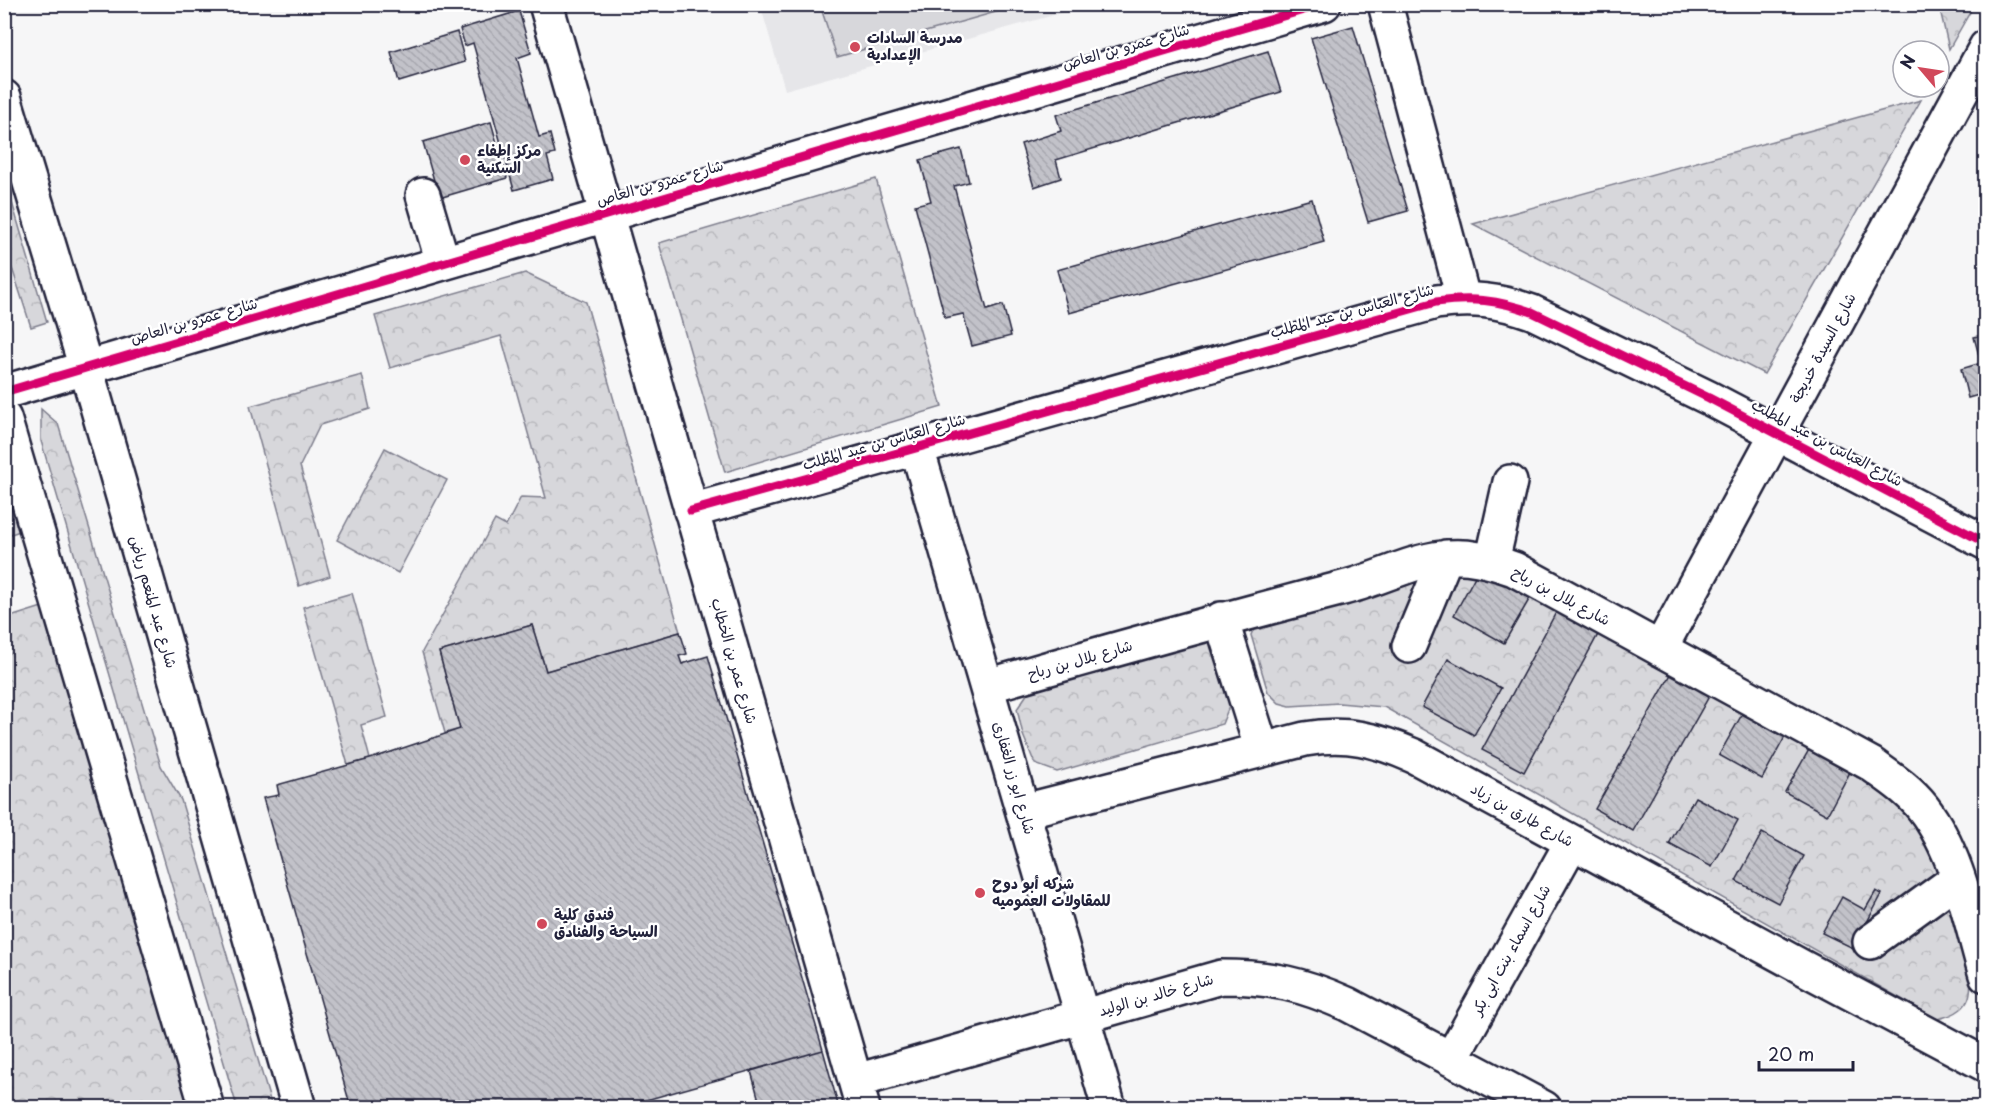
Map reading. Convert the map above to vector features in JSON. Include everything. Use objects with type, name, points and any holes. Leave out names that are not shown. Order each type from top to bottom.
[{"type":"street","name":"شارع عمر بن الخطاب","points":[[546,4],[860,1094]]},
{"type":"street","name":"شارع عمرو بن العاص","points":[[4,392],[1324,4]]},
{"type":"street","points":[[1385,4],[1463,298]]},
{"type":"street","name":"شارع السيدة خديجة","points":[[1660,650],[1986,47]]},
{"type":"street","name":"شارع عبد المنعم رياض","points":[[4,97],[86,368],[299,1107]]},
{"type":"street","points":[[423,195],[443,263]]},
{"type":"street","name":"شارع العباس بن عبد المطلب","points":[[691,511],[1436,302],[1463,298],[1508,303],[1532,312],[1709,398],[1986,543]]},
{"type":"street","points":[[4,418],[207,1107]]},
{"type":"street","name":"شارع ابو زر الغفارى","points":[[917,448],[1109,1107]]},
{"type":"street","points":[[1492,562],[1510,482]]},
{"type":"street","points":[[1409,646],[1446,557]]},
{"type":"street","name":"شارع بلال بن رباح","points":[[987,687],[1221,619],[1362,584],[1422,561],[1446,557],[1492,562],[1514,569],[1871,764],[1901,786],[1922,807],[1946,845],[1986,975]]},
{"type":"street","points":[[1221,619],[1262,750]]},
{"type":"street","name":"شارع طارق بن زياد","points":[[1024,811],[1324,736],[1364,737],[1414,756],[1986,1065]]},
{"type":"street","name":"شارع اسماء بنت ابى بكر","points":[[1451,1059],[1572,842]]},
{"type":"street","points":[[1870,942],[1957,879]]},
{"type":"street","name":"شارع خالد بن الوليد","points":[[860,1094],[1083,1016],[1221,977],[1254,977],[1286,981],[1317,990],[1544,1107]]},
{"type":"shaded area","name":"مدرسة السادات الإعدادية","points":[[760,4],[1090,5],[785,90]]},
{"type":"green space","points":[[820,5],[1009,5],[1010,8],[837,57]]},
{"type":"green space","points":[[1939,5],[1974,5],[1951,45],[1951,39],[1947,39]]},
{"type":"green space","points":[[1921,100],[1764,374],[1473,224],[1859,117]]},
{"type":"green space","points":[[4,175],[47,322],[31,327],[5,253]]},
{"type":"green space","points":[[876,179],[942,407],[725,472],[659,243]]},
{"type":"green space","points":[[525,273],[586,302],[680,632],[546,671],[532,625],[439,652],[460,729],[445,733],[422,652],[495,520],[506,526],[521,497],[546,498],[501,336],[390,368],[375,316]]},
{"type":"green space","points":[[362,375],[370,409],[320,425],[300,466],[330,576],[299,586],[250,406]]},
{"type":"green space","points":[[41,409],[58,424],[161,766],[181,800],[272,1107],[237,1107],[41,441]]},
{"type":"green space","points":[[385,448],[447,480],[398,573],[337,540]]},
{"type":"green space","points":[[4,478],[20,531],[5,536],[4,536]]},
{"type":"green space","points":[[1456,554],[1900,781],[1922,815],[1969,966],[1970,995],[1963,1007],[1957,1012],[1937,1019],[1384,707],[1339,703],[1290,706],[1279,703],[1268,692],[1251,635],[1255,625]]},
{"type":"green space","points":[[352,593],[387,717],[361,725],[370,759],[348,765],[303,607]]},
{"type":"green space","points":[[42,607],[193,1107],[5,1107],[4,619]]},
{"type":"green space","points":[[1203,638],[1218,647],[1232,699],[1222,724],[1057,772],[1035,764],[1023,735],[1017,709],[1032,687]]},
{"type":"building","points":[[519,11],[531,53],[517,58],[539,137],[550,134],[555,154],[547,156],[553,179],[514,190],[473,43],[465,46],[460,29]]},
{"type":"building","points":[[1353,26],[1408,211],[1368,222],[1311,38]]},
{"type":"building","points":[[457,32],[465,62],[399,82],[391,52]]},
{"type":"building","points":[[1268,51],[1281,92],[1056,160],[1061,178],[1034,187],[1021,144],[1061,131],[1056,115]]},
{"type":"building","name":"مركز إطفاء السكنية","points":[[491,122],[507,178],[439,198],[423,142]]},
{"type":"building","points":[[961,149],[969,182],[954,186],[987,310],[1003,305],[1011,336],[972,346],[963,314],[945,318],[915,205],[931,201],[920,160]]},
{"type":"building","points":[[1312,199],[1324,242],[1069,313],[1057,270]]},
{"type":"building","points":[[1986,334],[1986,393],[1968,398],[1961,369],[1981,363],[1974,337]]},
{"type":"building","points":[[1479,569],[1530,598],[1504,643],[1454,615]]},
{"type":"building","points":[[1560,605],[1602,627],[1524,772],[1482,750]]},
{"type":"building","name":"فندق كلية السياحة والفنادق","points":[[532,625],[546,671],[680,632],[687,654],[679,656],[682,664],[708,656],[823,1050],[618,1108],[351,1108],[263,798],[279,795],[277,785],[370,759],[460,729],[439,652]]},
{"type":"building","points":[[1448,659],[1501,688],[1474,735],[1422,707]]},
{"type":"building","points":[[1674,669],[1712,691],[1633,831],[1595,809]]},
{"type":"building","points":[[1744,711],[1786,735],[1762,779],[1719,755]]},
{"type":"building","points":[[1810,748],[1851,770],[1827,815],[1785,792]]},
{"type":"building","points":[[1695,797],[1738,820],[1712,867],[1669,844]]},
{"type":"building","points":[[1762,833],[1804,856],[1778,903],[1736,881]]},
{"type":"building","points":[[1876,891],[1882,894],[1853,948],[1822,933],[1842,897],[1865,910]]},
{"type":"building","points":[[823,1050],[839,1108],[761,1108],[751,1071]]},
{"type":"cycle path","points":[[4,392],[1324,4]]},
{"type":"cycle path","points":[[691,511],[1436,302],[1473,300],[1496,302],[1532,312],[1709,398],[1986,543]]},
{"type":"place","name":"مدرسة السادات الإعدادية","points":[[855,47]]},
{"type":"place","name":"مركز إطفاء السكنية","points":[[465,160]]},
{"type":"place","name":"شركه أبو دوح للمقاولات العموميه","points":[[980,893]]},
{"type":"place","name":"فندق كلية السياحة والفنادق","points":[[542,924]]}]
